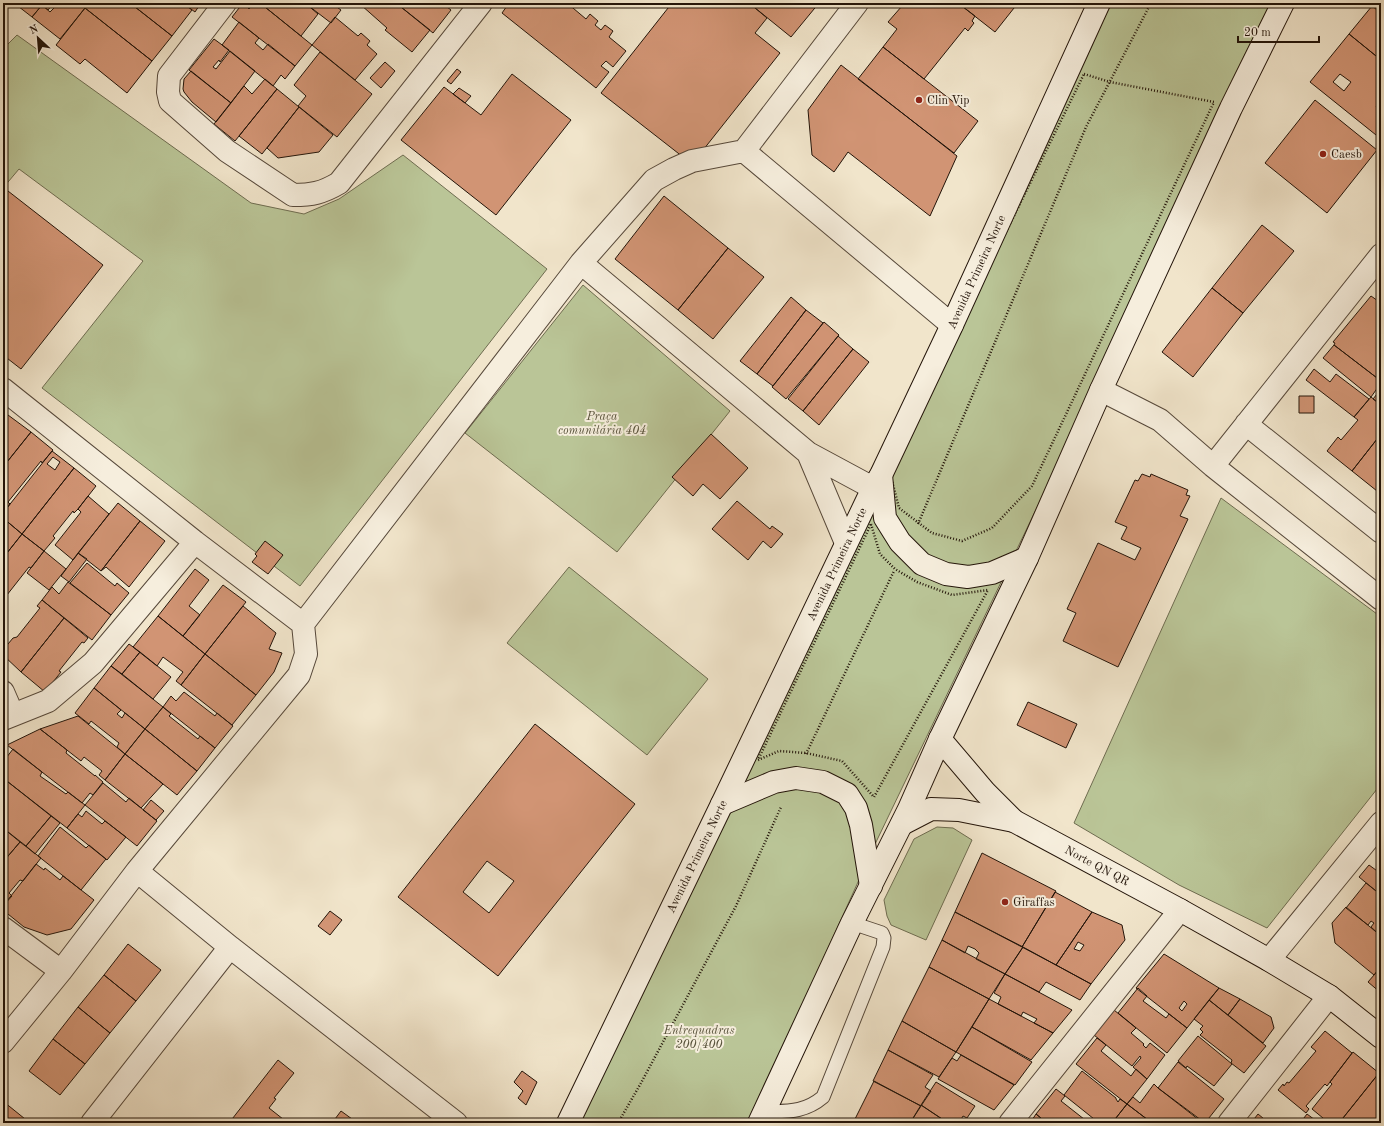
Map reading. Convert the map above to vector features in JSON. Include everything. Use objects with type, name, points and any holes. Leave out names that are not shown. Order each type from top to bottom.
[{"type":"street","points":[[226,3],[169,76],[168,92],[170,101],[227,152],[293,195],[313,194],[325,191],[339,183],[481,3]]},
{"type":"street","points":[[3,1042],[61,971],[137,871],[299,675],[306,654],[303,624],[581,263],[654,180],[692,161],[744,151],[857,3]]},
{"type":"street","name":"Avenida Primeira Norte","points":[[568,1123],[952,324],[1099,3]]},
{"type":"street","points":[[761,1118],[852,923],[902,824],[940,739],[1027,558],[1101,390],[1231,108],[1283,3]]},
{"type":"street","points":[[744,151],[952,324]]},
{"type":"street","points":[[581,263],[808,453],[877,481],[884,518],[900,542],[922,564],[946,574],[968,577],[992,573],[1027,558]]},
{"type":"street","points":[[1213,466],[1246,424],[1378,267]]},
{"type":"street","points":[[3,389],[195,542],[303,624]]},
{"type":"street","points":[[1101,390],[1160,420],[1213,466],[1381,599]]},
{"type":"street","points":[[1246,424],[1381,532]]},
{"type":"street","points":[[808,453],[846,543]]},
{"type":"street","points":[[3,692],[8,717],[48,701],[93,663],[195,542]]},
{"type":"street","name":"Norte QN QR","points":[[940,739],[985,792],[1014,821],[1180,910],[1269,960],[1329,996],[1381,1037]]},
{"type":"street","points":[[722,804],[774,782],[796,778],[823,782],[847,794],[856,808],[861,824],[871,886]]},
{"type":"street","name":"Norte QN QR","points":[[902,824],[931,810],[959,810],[1014,821]]},
{"type":"street","points":[[1269,960],[1381,823]]},
{"type":"street","points":[[137,871],[230,947],[456,1123]]},
{"type":"street","points":[[1010,1123],[1180,910]]},
{"type":"street","points":[[3,928],[61,971]]},
{"type":"street","points":[[92,1123],[230,947]]},
{"type":"street","points":[[1229,1123],[1329,996]]},
{"type":"lane","points":[[761,1118],[799,1111],[813,1105],[823,1098],[883,947],[884,938],[882,933],[852,923]]},
{"type":"path","points":[[1084,74],[1110,82],[1214,102],[1032,486],[992,528],[962,541],[932,533],[899,508],[889,469],[1084,74]]},
{"type":"path","points":[[871,524],[880,554],[895,569],[917,582],[952,595],[988,590],[874,798],[842,761],[806,753],[779,750],[758,760],[871,524]]},
{"type":"green space","name":"Entrequadras 200/400","points":[[1095,3],[1271,3],[1043,495],[877,840],[749,1123],[567,1123]]},
{"type":"green space","points":[[17,35],[251,203],[304,214],[339,199],[403,155],[547,269],[300,586],[42,388],[143,261],[19,169],[3,188],[3,49]]},
{"type":"green space","name":"Praça comunitária 404","points":[[583,285],[730,411],[617,552],[465,433]]},
{"type":"green space","points":[[1221,498],[1381,617],[1381,784],[1267,928],[1179,885],[1074,823]]},
{"type":"green space","points":[[569,567],[708,679],[647,755],[507,643]]},
{"type":"green space","points":[[937,827],[953,828],[972,840],[926,940],[891,925],[887,916],[884,900],[914,839]]},
{"type":"building","points":[[14,3],[54,3],[48,10],[42,5],[32,17]]},
{"type":"building","points":[[59,3],[79,3],[85,8],[60,39],[32,17],[42,5],[50,12]]},
{"type":"building","points":[[79,3],[89,3],[85,8]]},
{"type":"building","points":[[89,3],[130,3],[172,36],[152,61],[85,8]]},
{"type":"building","points":[[130,3],[183,3],[192,10],[172,36]]},
{"type":"building","points":[[183,3],[201,3],[195,12]]},
{"type":"building","points":[[243,3],[249,9],[254,3],[260,3],[312,45],[295,66],[232,17]]},
{"type":"building","points":[[260,3],[305,3],[318,14],[301,36]]},
{"type":"building","points":[[305,3],[335,3],[334,5],[341,10],[331,23]]},
{"type":"building","points":[[363,3],[396,3],[430,30],[412,52],[385,30],[387,28],[361,5]]},
{"type":"building","points":[[396,3],[442,3],[451,10],[433,33]]},
{"type":"building","points":[[509,3],[567,3],[586,19],[590,14],[598,21],[595,25],[601,30],[605,25],[613,31],[609,37],[626,51],[613,67],[606,61],[601,66],[609,72],[596,88],[502,13]]},
{"type":"building","points":[[672,3],[749,3],[767,18],[755,33],[780,53],[692,164],[601,93]]},
{"type":"building","points":[[749,3],[819,3],[791,37]]},
{"type":"building","points":[[898,3],[958,3],[975,16],[972,21],[974,23],[968,31],[965,28],[924,79],[883,47],[897,29],[888,22],[902,6]]},
{"type":"building","points":[[958,3],[1018,3],[995,32]]},
{"type":"building","points":[[1372,6],[1381,13],[1381,60],[1349,34]]},
{"type":"building","points":[[85,8],[152,61],[127,93],[85,59],[80,64],[56,45]]},
{"type":"building","points":[[335,17],[358,36],[361,33],[370,41],[367,45],[377,54],[355,80],[312,45]]},
{"type":"building","points":[[239,22],[259,38],[255,43],[263,50],[268,44],[295,66],[285,79],[281,75],[273,86],[222,45]]},
{"type":"building","points":[[1349,34],[1381,60],[1381,100],[1376,107],[1381,112],[1381,139],[1310,82]],"holes":[[[1340,74],[1351,82],[1344,91],[1333,82]]]},
{"type":"building","points":[[214,39],[229,50],[220,62],[219,60],[213,67],[216,69],[230,51],[255,71],[231,103],[189,70]]},
{"type":"building","name":"Clin Vip","points":[[883,47],[978,121],[954,153],[858,79]]},
{"type":"building","points":[[320,52],[372,94],[337,137],[298,106],[306,96],[294,85]]},
{"type":"building","points":[[385,62],[395,71],[381,88],[370,78]]},
{"type":"building","points":[[841,65],[957,156],[930,216],[848,152],[834,172],[812,155],[808,110]]},
{"type":"building","points":[[457,69],[461,72],[451,84],[447,81]]},
{"type":"building","points":[[191,71],[231,103],[216,122],[192,102],[184,92],[184,79]]},
{"type":"building","points":[[512,74],[571,120],[496,215],[401,140],[444,87],[481,115]]},
{"type":"building","points":[[265,79],[277,89],[235,141],[214,124],[244,86],[252,94]]},
{"type":"building","points":[[459,88],[471,96],[465,103],[453,94]]},
{"type":"building","points":[[277,89],[299,107],[262,154],[239,136]]},
{"type":"building","name":"Caesb","points":[[1315,100],[1377,150],[1327,213],[1265,163]]},
{"type":"building","points":[[299,107],[333,135],[319,152],[278,158],[267,148]]},
{"type":"building","points":[[8,191],[103,265],[21,369],[3,355],[3,197]]},
{"type":"building","points":[[664,196],[728,248],[678,310],[615,259]]},
{"type":"building","points":[[1262,225],[1294,251],[1243,313],[1212,288]]},
{"type":"building","points":[[728,248],[764,277],[713,339],[678,310]]},
{"type":"building","points":[[1212,288],[1243,313],[1193,377],[1162,352]]},
{"type":"building","points":[[1371,296],[1381,303],[1381,381],[1334,345],[1335,343],[1333,342]]},
{"type":"building","points":[[791,297],[806,310],[757,374],[740,361]]},
{"type":"building","points":[[806,310],[823,323],[773,386],[757,374]]},
{"type":"building","points":[[824,322],[839,335],[786,399],[772,387]]},
{"type":"building","points":[[838,336],[853,349],[803,411],[788,399]]},
{"type":"building","points":[[1334,345],[1381,381],[1371,397],[1323,358]]},
{"type":"building","points":[[853,349],[869,362],[819,425],[803,411]]},
{"type":"building","points":[[1314,369],[1330,382],[1336,374],[1369,399],[1354,417],[1306,380]]},
{"type":"building","points":[[1381,389],[1381,405],[1373,399]]},
{"type":"building","points":[[1299,396],[1314,396],[1314,413],[1299,413]]},
{"type":"building","points":[[1371,397],[1381,405],[1381,434],[1352,471],[1327,451],[1338,437],[1341,440],[1358,420],[1354,417]]},
{"type":"building","points":[[3,410],[8,415],[3,421]]},
{"type":"building","points":[[8,415],[31,432],[3,467],[3,421]]},
{"type":"building","points":[[31,432],[53,450],[42,463],[41,461],[8,502],[10,504],[3,513],[3,467]]},
{"type":"building","points":[[711,434],[748,468],[720,499],[703,484],[693,496],[672,477]]},
{"type":"building","points":[[1381,434],[1381,487],[1377,491],[1352,471]]},
{"type":"building","points":[[52,451],[74,468],[22,534],[3,518],[3,513]],"holes":[[[53,457],[60,462],[55,470],[47,464]]]},
{"type":"building","points":[[74,468],[96,486],[78,509],[74,513],[73,511],[53,536],[55,538],[44,551],[22,534]]},
{"type":"building","points":[[1142,474],[1150,477],[1151,474],[1188,490],[1186,495],[1190,496],[1180,516],[1188,519],[1118,667],[1063,641],[1076,613],[1067,609],[1098,543],[1135,560],[1141,548],[1121,539],[1127,527],[1115,522],[1135,480],[1138,481]]},
{"type":"building","points":[[88,496],[109,514],[73,560],[55,545],[81,512],[78,509]]},
{"type":"building","points":[[737,501],[770,529],[772,526],[783,534],[771,548],[763,541],[748,560],[712,529]]},
{"type":"building","points":[[118,503],[140,521],[101,571],[78,553]]},
{"type":"building","points":[[3,518],[22,534],[3,558]]},
{"type":"building","points":[[140,521],[165,541],[129,587],[106,567],[101,571]]},
{"type":"building","points":[[22,534],[44,551],[31,568],[29,567],[3,600],[3,558]]},
{"type":"building","points":[[265,541],[283,555],[268,574],[252,562],[257,556],[255,554]]},
{"type":"building","points":[[44,551],[66,569],[49,590],[27,573]]},
{"type":"building","points":[[78,553],[87,559],[69,582],[61,576]]},
{"type":"building","points":[[87,563],[115,586],[117,583],[129,593],[111,615],[70,583]]},
{"type":"building","points":[[195,569],[209,580],[189,606],[200,615],[183,636],[158,616]]},
{"type":"building","points":[[68,582],[111,615],[92,640],[42,600],[52,587],[59,594]]},
{"type":"building","points":[[223,585],[246,602],[205,654],[183,636]]},
{"type":"building","points":[[42,600],[64,618],[21,672],[3,655],[3,650],[13,638],[17,637],[40,608],[37,606]]},
{"type":"building","points":[[243,606],[276,633],[269,649],[282,653],[274,672],[256,695],[205,654]]},
{"type":"building","points":[[158,616],[205,654],[181,685],[176,681],[183,672],[163,657],[157,666],[133,647]]},
{"type":"building","points":[[64,618],[88,638],[84,643],[82,642],[59,671],[61,672],[45,692],[21,672]]},
{"type":"building","points":[[129,644],[140,652],[122,674],[111,666]]},
{"type":"building","points":[[140,652],[171,677],[153,699],[122,674]]},
{"type":"building","points":[[205,654],[256,695],[232,725],[181,685]]},
{"type":"building","points":[[111,666],[163,707],[145,729],[94,688]]},
{"type":"building","points":[[94,688],[121,710],[117,714],[122,718],[125,713],[145,729],[125,754],[117,747],[119,743],[91,721],[89,724],[75,713]]},
{"type":"building","points":[[184,692],[215,716],[217,713],[233,726],[215,748],[163,707],[171,696],[176,701]]},
{"type":"building","points":[[1028,702],[1077,724],[1066,748],[1017,725]]},
{"type":"building","points":[[163,707],[171,714],[169,716],[198,739],[200,736],[215,748],[197,771],[145,729]]},
{"type":"building","points":[[78,716],[125,754],[105,780],[99,775],[102,771],[84,757],[81,761],[40,729]]},
{"type":"building","points":[[535,724],[635,804],[498,976],[398,897]],"holes":[[[487,861],[514,881],[489,913],[463,892]]]},
{"type":"building","points":[[40,729],[67,750],[66,753],[103,782],[93,795],[90,793],[82,803],[7,745]]},
{"type":"building","points":[[145,729],[197,771],[177,795],[125,754]]},
{"type":"building","points":[[13,749],[42,772],[40,776],[66,794],[68,792],[85,805],[67,828],[3,778],[3,762]]},
{"type":"building","points":[[125,754],[163,784],[141,808],[105,780]]},
{"type":"building","points":[[3,778],[51,816],[26,846],[3,828]]},
{"type":"building","points":[[103,783],[126,802],[129,798],[157,821],[137,846],[85,805]]},
{"type":"building","points":[[151,800],[164,811],[156,820],[143,810]]},
{"type":"building","points":[[86,811],[102,824],[105,821],[126,837],[107,860],[67,828],[78,814],[82,817]]},
{"type":"building","points":[[51,816],[60,823],[35,854],[26,846]]},
{"type":"building","points":[[60,827],[86,848],[89,845],[106,859],[81,890],[38,856]]},
{"type":"building","points":[[3,828],[20,842],[3,862]]},
{"type":"building","points":[[20,842],[41,858],[23,881],[20,880],[9,893],[12,896],[3,906],[3,862]]},
{"type":"building","name":"Giraffas","points":[[982,853],[1056,891],[1022,947],[955,912]]},
{"type":"building","points":[[36,864],[44,870],[45,868],[60,880],[63,876],[94,900],[71,929],[47,935],[24,927],[3,910],[3,906]]},
{"type":"building","points":[[1369,865],[1380,873],[1381,872],[1381,895],[1359,877]]},
{"type":"building","points":[[1366,883],[1381,895],[1381,936],[1371,927],[1374,923],[1371,921],[1368,925],[1346,908]]},
{"type":"building","points":[[1055,892],[1092,912],[1056,965],[1022,947]]},
{"type":"building","points":[[1346,907],[1381,936],[1381,966],[1374,975],[1335,943],[1332,923]]},
{"type":"building","points":[[330,911],[342,920],[330,935],[318,926]]},
{"type":"building","points":[[955,912],[1023,947],[1005,974],[976,959],[979,953],[975,949],[968,946],[965,953],[942,940]]},
{"type":"building","points":[[1092,912],[1122,925],[1125,940],[1091,984],[1056,965]],"holes":[[[1078,942],[1084,945],[1080,951],[1074,949]]]},
{"type":"building","points":[[942,940],[1005,974],[989,999],[929,967]]},
{"type":"building","points":[[128,944],[161,970],[136,1001],[104,975]]},
{"type":"building","points":[[1023,947],[1091,984],[1080,1000],[1046,982],[1039,992],[1005,974]]},
{"type":"building","points":[[1164,954],[1219,988],[1187,1028],[1136,988]],"holes":[[[1184,1001],[1187,1004],[1182,1011],[1179,1008]]]},
{"type":"building","points":[[929,967],[989,999],[956,1052],[902,1021]]},
{"type":"building","points":[[1381,967],[1381,993],[1368,982]]},
{"type":"building","points":[[1005,974],[1072,1010],[1053,1033],[1034,1023],[1037,1019],[1023,1012],[1021,1016],[998,1004],[1001,997],[994,993]]},
{"type":"building","points":[[104,975],[136,1001],[110,1033],[78,1007]]},
{"type":"building","points":[[1138,988],[1147,996],[1143,1001],[1166,1018],[1169,1014],[1187,1028],[1167,1053],[1118,1013]]},
{"type":"building","points":[[1219,988],[1240,999],[1228,1015],[1209,1000]]},
{"type":"building","points":[[989,999],[1053,1033],[1031,1060],[972,1027]]},
{"type":"building","points":[[1240,999],[1271,1017],[1274,1028],[1263,1043],[1228,1015]]},
{"type":"building","points":[[1209,1000],[1266,1046],[1244,1073],[1231,1063],[1232,1060],[1200,1035],[1203,1032],[1200,1029],[1203,1026],[1194,1019]]},
{"type":"building","points":[[78,1007],[110,1033],[85,1064],[53,1039]]},
{"type":"building","points":[[1114,1010],[1136,1028],[1131,1033],[1144,1044],[1143,1045],[1146,1048],[1150,1043],[1165,1055],[1147,1079],[1133,1067],[1141,1058],[1140,1056],[1132,1066],[1094,1035]]},
{"type":"building","points":[[902,1021],[956,1052],[939,1077],[888,1050]]},
{"type":"building","points":[[972,1027],[1032,1062],[1015,1085],[956,1052]]},
{"type":"building","points":[[1325,1031],[1352,1053],[1327,1086],[1325,1084],[1306,1106],[1309,1109],[1306,1113],[1278,1090],[1283,1084],[1284,1086],[1287,1082],[1289,1083],[1316,1051],[1311,1047]]},
{"type":"building","points":[[1198,1036],[1232,1064],[1214,1086],[1178,1061]]},
{"type":"building","points":[[1097,1038],[1106,1045],[1101,1051],[1131,1076],[1136,1069],[1147,1079],[1127,1104],[1076,1064]]},
{"type":"building","points":[[53,1039],[85,1064],[60,1095],[29,1071]]},
{"type":"building","points":[[888,1050],[933,1075],[925,1087],[931,1091],[921,1106],[873,1081]]},
{"type":"building","points":[[1353,1052],[1379,1073],[1339,1123],[1329,1123],[1312,1109],[1332,1084],[1330,1082]]},
{"type":"building","points":[[961,1055],[1014,1085],[994,1110],[938,1079],[952,1058],[957,1061]]},
{"type":"building","points":[[278,1060],[294,1073],[274,1098],[276,1099],[269,1108],[288,1123],[229,1123]]},
{"type":"building","points":[[1178,1062],[1224,1099],[1205,1123],[1158,1088]]},
{"type":"building","points":[[522,1071],[537,1082],[526,1105],[518,1098],[523,1091],[514,1082]]},
{"type":"building","points":[[1082,1071],[1116,1098],[1118,1102],[1120,1099],[1127,1104],[1112,1123],[1099,1123],[1064,1095]]},
{"type":"building","points":[[1379,1073],[1381,1075],[1381,1122],[1339,1123]]},
{"type":"building","points":[[874,1081],[921,1106],[910,1123],[853,1123]]},
{"type":"building","points":[[936,1082],[975,1106],[967,1118],[963,1116],[959,1123],[948,1123],[921,1105]]},
{"type":"building","points":[[1154,1084],[1203,1123],[1152,1123],[1127,1104],[1133,1097],[1140,1103]]},
{"type":"building","points":[[1056,1089],[1065,1096],[1061,1101],[1089,1123],[1047,1123],[1036,1114]]},
{"type":"building","points":[[4,1102],[30,1123],[3,1123]]},
{"type":"building","points":[[1127,1104],[1152,1123],[1112,1123]]},
{"type":"building","points":[[921,1105],[948,1123],[910,1123]]},
{"type":"building","points":[[341,1111],[352,1119],[349,1123],[332,1123]]},
{"type":"building","points":[[1036,1114],[1047,1123],[1030,1123]]},
{"type":"building","points":[[1258,1114],[1269,1123],[1251,1123]]},
{"type":"building","points":[[1307,1114],[1319,1123],[1300,1123]]},
{"type":"place","name":"Clin Vip","points":[[919,100]]},
{"type":"place","name":"Caesb","points":[[1323,154]]},
{"type":"place","name":"Giraffas","points":[[1005,902]]}]
